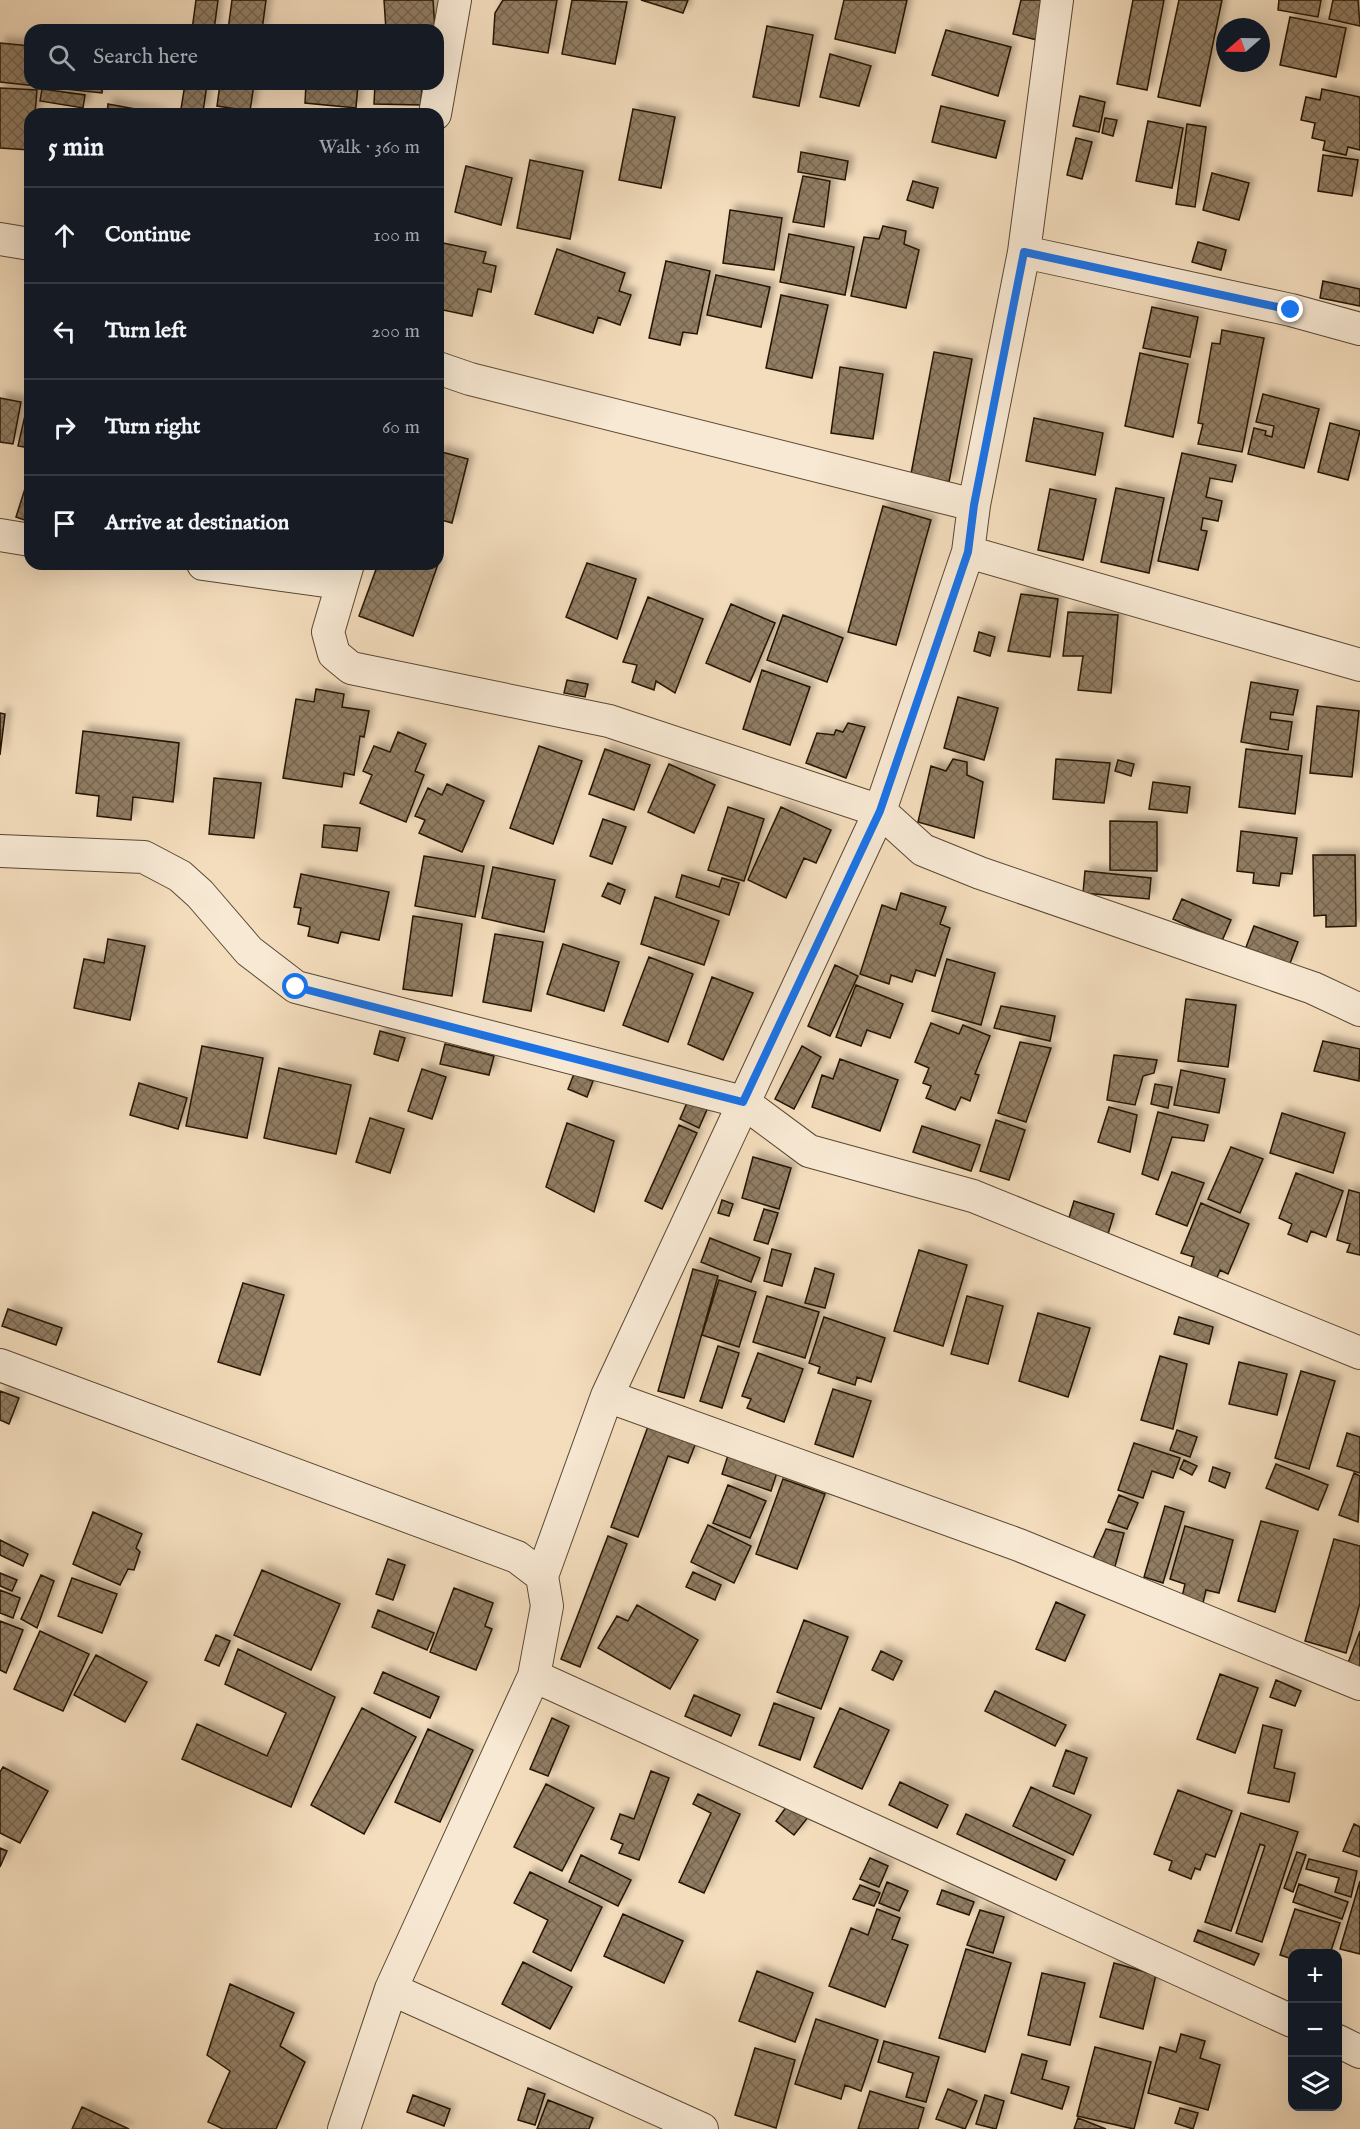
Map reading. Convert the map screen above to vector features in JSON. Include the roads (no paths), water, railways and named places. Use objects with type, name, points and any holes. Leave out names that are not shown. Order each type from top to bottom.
[{"type":"street","points":[[444,63],[455,0]]},
{"type":"street","points":[[344,2129],[391,1989],[534,1676],[547,1606],[542,1576],[607,1396],[880,811],[968,552],[974,505],[1024,252],[1057,0]]},
{"type":"street","points":[[436,108],[439,90]]},
{"type":"street","points":[[0,238],[24,243]]},
{"type":"street","points":[[1024,252],[1291,310],[1360,329]]},
{"type":"street","points":[[444,370],[470,379],[974,505]]},
{"type":"street","points":[[0,536],[24,539]]},
{"type":"street","points":[[968,552],[1360,665]]},
{"type":"street","points":[[288,570],[344,574],[327,632],[334,654],[351,668],[609,722],[880,811],[923,850],[980,873],[1313,988],[1360,1010]]},
{"type":"street","points":[[0,851],[144,857],[180,876],[200,894],[249,951],[296,987],[743,1102],[809,1151],[973,1196],[1360,1353]]},
{"type":"street","points":[[0,1365],[517,1557],[542,1576]]},
{"type":"street","points":[[607,1396],[1019,1545],[1360,1684]]},
{"type":"street","points":[[534,1676],[1288,2019]]},
{"type":"street","points":[[391,1989],[702,2129]]},
{"type":"street","points":[[1342,2044],[1360,2052]]}]
